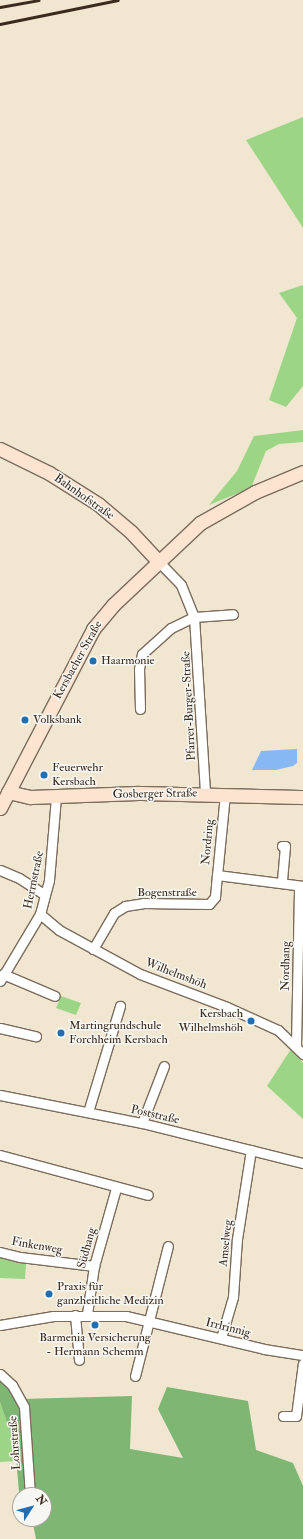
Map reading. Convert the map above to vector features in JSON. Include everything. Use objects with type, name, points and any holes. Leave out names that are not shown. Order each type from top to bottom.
[{"type":"street","name":"Bahnhofstraße","points":[[0,449],[49,472],[98,504],[130,532],[154,564]]},
{"type":"street","name":"Kersbacher Straße","points":[[0,808],[93,629],[112,605],[154,564],[200,523],[255,492],[303,472]]},
{"type":"street","name":"Pfarrer-Burger-Straße","points":[[154,564],[181,585],[194,616],[205,794]]},
{"type":"street","points":[[140,709],[139,669],[142,654],[171,628],[194,616],[233,614]]},
{"type":"street","name":"Gosberger Straße","points":[[8,792],[30,797],[138,793],[303,797]]},
{"type":"street","name":"Nordring","points":[[225,794],[217,875],[301,886]]},
{"type":"street","name":"Herrnstraße","points":[[1,978],[40,914],[45,895],[55,832],[56,797]]},
{"type":"street","points":[[282,846],[285,846],[282,883]]},
{"type":"street","points":[[0,870],[19,878],[45,895]]},
{"type":"street","name":"Bogenstraße","points":[[93,949],[114,913],[125,906],[143,903],[209,904],[215,897],[217,875]]},
{"type":"street","name":"Nordhang","points":[[296,1046],[301,997],[301,886]]},
{"type":"street","name":"Wilhelmshöh","points":[[40,914],[58,930],[140,974],[255,1019],[278,1030],[303,1054]]},
{"type":"street","points":[[1,978],[55,996]]},
{"type":"street","points":[[88,1112],[120,1006]]},
{"type":"street","points":[[0,1028],[36,1036]]},
{"type":"street","points":[[142,1123],[164,1066]]},
{"type":"street","name":"Poststraße","points":[[0,1095],[142,1123],[303,1162]]},
{"type":"street","name":"Amselweg","points":[[221,1338],[232,1297],[237,1239],[251,1150]]},
{"type":"street","points":[[0,1155],[116,1188],[148,1195]]},
{"type":"street","name":"Südhang","points":[[87,1314],[94,1266],[116,1188]]},
{"type":"street","points":[[135,1376],[168,1246]]},
{"type":"street","name":"Finkenweg","points":[[0,1252],[20,1257],[94,1266]]},
{"type":"street","name":"Irrlrinnig","points":[[0,1325],[87,1314],[148,1320],[221,1338],[303,1355]]},
{"type":"street","points":[[75,1315],[79,1360]]},
{"type":"street","points":[[283,1416],[296,1416],[303,1363]]},
{"type":"street","name":"Lohrstraße","points":[[0,1374],[12,1385],[24,1407],[29,1487]]},
{"type":"green space","points":[[303,117],[303,228],[246,140]]},
{"type":"green space","points":[[303,285],[303,386],[286,407],[269,400],[297,318],[279,293]]},
{"type":"green space","points":[[303,430],[303,442],[279,444],[266,451],[251,488],[209,505],[237,471],[254,436]]},
{"type":"green space","points":[[61,996],[81,1003],[76,1015],[56,1008]]},
{"type":"green space","points":[[291,1049],[303,1063],[303,1119],[267,1086]]},
{"type":"green space","points":[[0,1257],[26,1264],[25,1279],[0,1278]]},
{"type":"green space","points":[[0,1375],[21,1399],[132,1396],[130,1449],[183,1458],[158,1409],[167,1387],[248,1401],[256,1450],[293,1463],[303,1486],[303,1539],[36,1539],[34,1527],[52,1527],[52,1487],[19,1487],[15,1446],[0,1402]]},
{"type":"green space","points":[[0,1402],[15,1446],[16,1461],[0,1462]]},
{"type":"water","points":[[297,749],[297,763],[293,766],[276,770],[252,770],[261,751]]},
{"type":"railway","points":[[0,7],[38,0]]},
{"type":"railway","points":[[0,24],[118,0]]},
{"type":"place","name":"Haarmonie","points":[[93,661]]},
{"type":"place","name":"Volksbank","points":[[25,720]]},
{"type":"place","name":"Feuerwehr Kersbach","points":[[44,775]]},
{"type":"place","name":"Kersbach Wilhelmshöh","points":[[251,1021]]},
{"type":"place","name":"Martingrundschule Forchheim Kersbach","points":[[61,1033]]},
{"type":"place","name":"Praxis für ganzheitliche Medizin","points":[[49,1294]]},
{"type":"place","name":"Barmenia Versicherung - Hermann Schemm","points":[[95,1325]]}]
